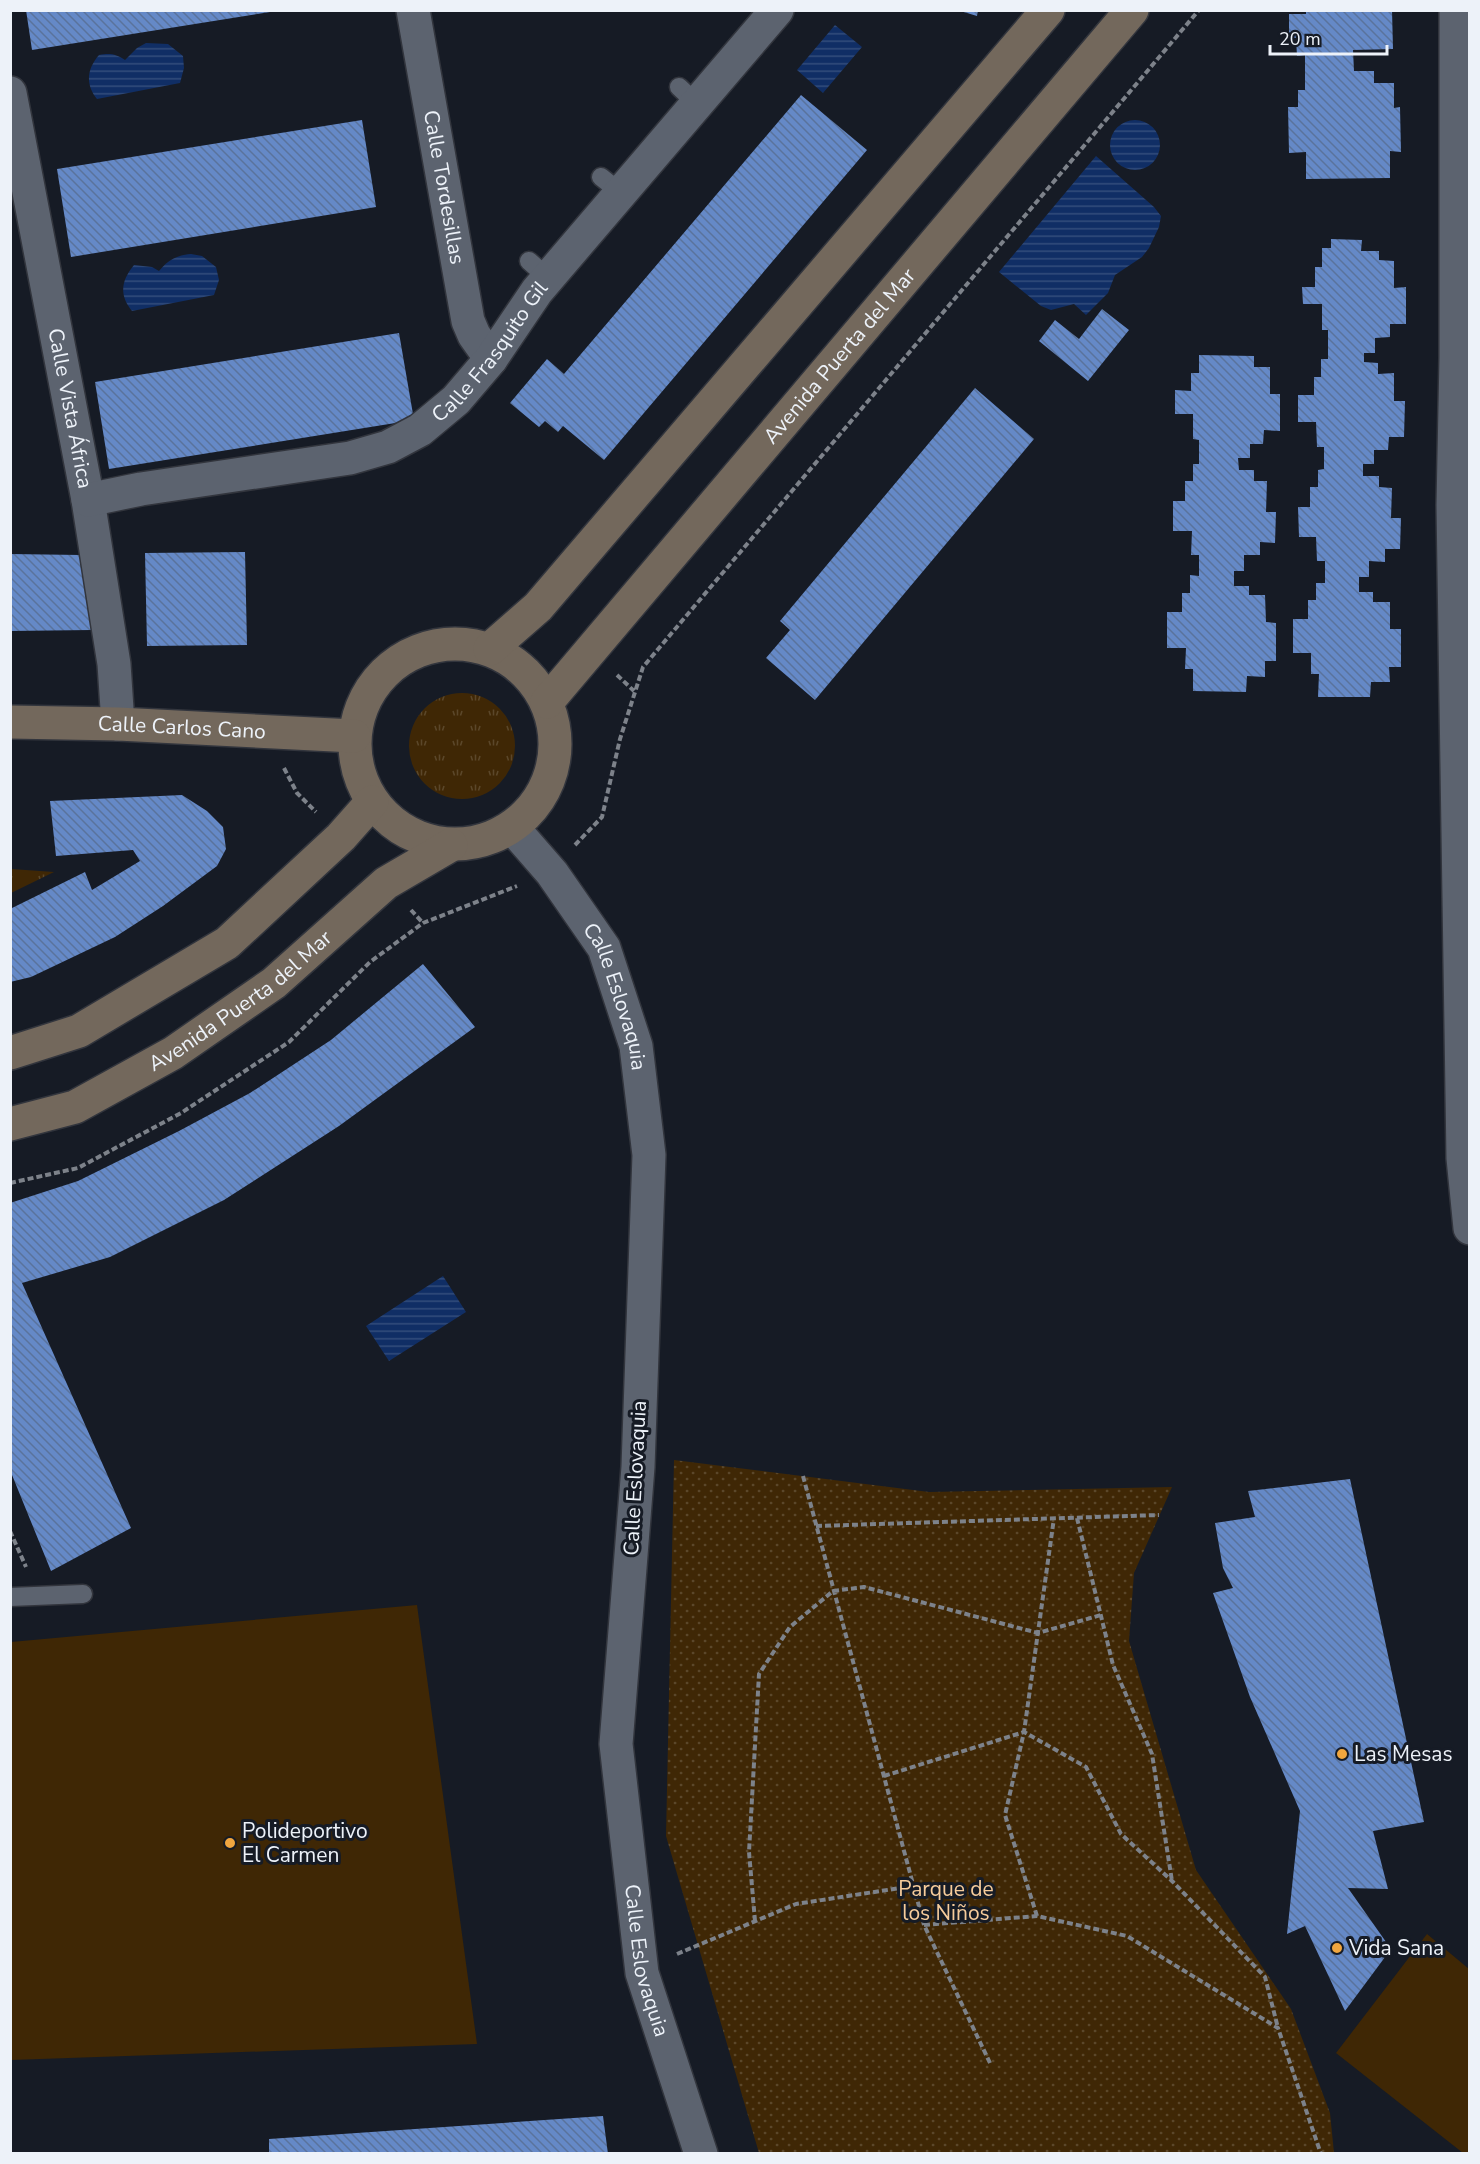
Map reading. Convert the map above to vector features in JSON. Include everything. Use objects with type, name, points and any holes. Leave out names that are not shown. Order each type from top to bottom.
[{"type":"main road","points":[[490,649],[538,607],[1048,10]]},
{"type":"main road","name":"Avenida Puerta del Mar","points":[[547,702],[1132,10]]},
{"type":"main road","points":[[453,642],[490,649],[524,670],[547,702],[556,736],[553,771],[538,803],[512,827],[483,841],[451,845],[421,839],[394,824],[372,802],[357,770],[354,735],[364,699],[386,669],[417,650],[453,642]]},
{"type":"main road","name":"Calle Carlos Cano","points":[[10,722],[118,724],[354,735]]},
{"type":"main road","points":[[10,1053],[79,1031],[227,943],[341,837],[372,802]]},
{"type":"main road","name":"Avenida Puerta del Mar","points":[[10,1124],[75,1107],[173,1053],[273,983],[386,883],[451,845]]},
{"type":"street","name":"Calle Tordesillas","points":[[412,10],[468,321],[474,335],[491,359]]},
{"type":"street","points":[[1456,10],[1456,357],[1453,505],[1463,675],[1466,1158],[1470,1228]]},
{"type":"street","name":"Calle Frasquito Gil","points":[[88,500],[141,489],[350,458],[388,447],[420,430],[456,400],[491,359],[538,270],[688,95],[777,11]]},
{"type":"street","name":"Calle Vista África","points":[[11,98],[88,500],[114,664],[118,724]]},
{"type":"street","points":[[1453,505],[1470,540]]},
{"type":"street","name":"Calle Eslovaquia","points":[[512,827],[552,873],[604,948],[636,1046],[649,1155],[638,1467],[615,1744],[642,1966],[701,2154]]},
{"type":"lane","points":[[10,1597],[83,1594]]},
{"type":"path","points":[[10,1184],[78,1168],[181,1113],[289,1042],[370,962],[423,923],[552,873],[576,843],[602,817],[620,739],[644,667],[1199,10]]},
{"type":"path","points":[[802,1476],[924,1925],[990,2063]]},
{"type":"path","points":[[816,1526],[1159,1515]]},
{"type":"path","points":[[1037,1916],[1005,1815],[1024,1732],[1054,1518]]},
{"type":"path","points":[[1077,1518],[1113,1665],[1152,1754],[1172,1881]]},
{"type":"path","points":[[10,1532],[39,1595]]},
{"type":"path","points":[[755,1921],[748,1852],[759,1674],[790,1627],[834,1591],[864,1587],[1038,1634],[1101,1615]]},
{"type":"path","points":[[884,1776],[1024,1732],[1086,1767],[1121,1834],[1172,1881],[1265,1977],[1278,2028],[1321,2154]]},
{"type":"path","points":[[642,1966],[699,1946],[796,1904],[914,1886]]},
{"type":"path","points":[[924,1925],[1037,1916],[1127,1936],[1278,2028]]},
{"type":"green space","points":[[462,693],[482,697],[500,708],[511,726],[515,746],[511,766],[500,784],[482,795],[462,799],[442,795],[424,784],[413,766],[409,746],[413,726],[424,708],[442,697]]},
{"type":"green space","points":[[11,869],[54,872],[11,893]]},
{"type":"green space","name":"Parque de los Niños","points":[[674,1460],[929,1492],[1172,1487],[1134,1573],[1129,1641],[1196,1870],[1291,2009],[1330,2113],[1334,2153],[759,2153],[666,1836]]},
{"type":"green space","name":"Polideportivo El Carmen","points":[[417,1605],[477,2044],[11,2060],[11,1642]]},
{"type":"green space","points":[[1427,1934],[1469,1969],[1469,2153],[1463,2153],[1336,2053]]},
{"type":"water","points":[[835,25],[862,47],[823,93],[797,70]]},
{"type":"water","points":[[146,43],[168,44],[183,56],[184,68],[180,83],[97,99],[91,88],[89,77],[92,66],[99,55],[113,54],[125,60]]},
{"type":"water","points":[[1130,120],[1140,120],[1153,127],[1160,140],[1160,150],[1153,163],[1140,170],[1130,170],[1121,166],[1114,159],[1110,150],[1110,140],[1114,131],[1121,124]]},
{"type":"water","points":[[1096,156],[1154,207],[1161,216],[1159,227],[1142,257],[1115,275],[1108,293],[1086,315],[1074,304],[1051,310],[1041,306],[999,272]]},
{"type":"water","points":[[191,254],[202,256],[216,267],[219,280],[214,295],[132,311],[123,294],[123,288],[126,277],[134,265],[152,267],[159,271],[173,259]]},
{"type":"water","points":[[443,1276],[466,1312],[389,1361],[366,1326]]},
{"type":"building","points":[[26,10],[270,10],[270,12],[32,50]]},
{"type":"building","points":[[957,10],[978,10],[977,16]]},
{"type":"building","points":[[1306,10],[1392,10],[1393,49],[1353,50],[1354,71],[1374,71],[1374,83],[1394,83],[1394,108],[1400,107],[1401,152],[1390,151],[1390,178],[1306,179],[1306,152],[1289,153],[1288,107],[1298,107],[1298,90],[1305,90],[1305,55],[1297,56],[1296,38],[1289,38],[1289,14],[1306,14]]},
{"type":"building","points":[[801,95],[867,150],[604,460],[563,426],[558,432],[545,421],[539,427],[510,403],[547,359],[564,374]]},
{"type":"building","points":[[362,120],[376,207],[71,257],[57,169]]},
{"type":"building","points":[[1331,239],[1362,240],[1361,251],[1379,251],[1379,260],[1394,261],[1394,288],[1406,287],[1406,324],[1390,324],[1390,337],[1375,338],[1375,353],[1364,353],[1364,362],[1378,363],[1378,374],[1394,373],[1394,401],[1405,401],[1404,437],[1389,437],[1388,450],[1374,450],[1374,464],[1363,464],[1363,476],[1379,476],[1379,487],[1392,488],[1391,518],[1401,518],[1400,549],[1385,549],[1385,562],[1369,561],[1369,577],[1359,577],[1359,592],[1373,592],[1373,602],[1390,602],[1390,629],[1401,629],[1401,667],[1389,667],[1390,682],[1371,682],[1370,697],[1318,697],[1319,674],[1311,674],[1311,653],[1293,653],[1293,619],[1308,619],[1308,600],[1316,600],[1316,583],[1325,583],[1325,561],[1317,561],[1316,537],[1299,537],[1298,507],[1310,507],[1310,487],[1318,487],[1318,470],[1324,469],[1324,447],[1317,447],[1316,422],[1298,422],[1298,395],[1314,395],[1314,377],[1321,377],[1321,359],[1328,359],[1328,330],[1322,330],[1322,304],[1303,304],[1302,287],[1315,287],[1315,267],[1322,267],[1322,248],[1331,248]]},
{"type":"building","points":[[1102,309],[1129,330],[1088,381],[1039,341],[1055,320],[1079,339]]},
{"type":"building","points":[[399,333],[414,420],[109,469],[95,382]]},
{"type":"building","points":[[1199,355],[1254,356],[1254,367],[1270,367],[1270,394],[1280,394],[1280,431],[1264,430],[1263,444],[1250,444],[1250,458],[1238,458],[1239,470],[1254,470],[1254,481],[1267,481],[1266,512],[1276,512],[1275,543],[1260,542],[1260,555],[1244,555],[1244,571],[1234,571],[1234,586],[1249,586],[1249,595],[1265,595],[1266,622],[1276,623],[1276,661],[1265,661],[1265,677],[1247,676],[1246,692],[1193,691],[1193,669],[1185,669],[1186,648],[1167,648],[1167,612],[1182,612],[1182,593],[1190,593],[1190,575],[1199,576],[1199,555],[1191,555],[1192,531],[1173,531],[1173,501],[1185,501],[1185,481],[1193,481],[1193,464],[1199,464],[1199,440],[1193,439],[1193,414],[1175,414],[1175,390],[1191,391],[1191,373],[1199,373]]},
{"type":"building","points":[[975,388],[1034,439],[815,700],[766,658],[790,630],[780,621]]},
{"type":"building","points":[[245,552],[247,645],[147,646],[145,553]]},
{"type":"building","points":[[10,554],[81,555],[92,630],[10,631]]},
{"type":"building","points":[[182,795],[207,811],[223,827],[226,849],[217,866],[163,906],[115,937],[31,977],[10,982],[10,909],[85,872],[92,890],[140,861],[133,850],[56,856],[50,801]]},
{"type":"building","points":[[423,964],[475,1027],[339,1126],[224,1200],[110,1257],[22,1283],[131,1528],[51,1571],[10,1470],[10,1203],[78,1181],[250,1093],[331,1040]]},
{"type":"building","name":"Las Mesas","points":[[1350,1479],[1424,1822],[1373,1831],[1388,1889],[1348,1888],[1391,1949],[1345,2011],[1305,1926],[1287,1934],[1300,1811],[1250,1697],[1213,1593],[1233,1588],[1223,1568],[1215,1523],[1255,1517],[1248,1491]]},
{"type":"building","points":[[603,2116],[608,2154],[269,2154],[269,2139]]},
{"type":"place","name":"Las Mesas","points":[[1342,1754]]},
{"type":"place","name":"Polideportivo El Carmen","points":[[230,1843]]},
{"type":"place","name":"Vida Sana","points":[[1337,1948]]}]
